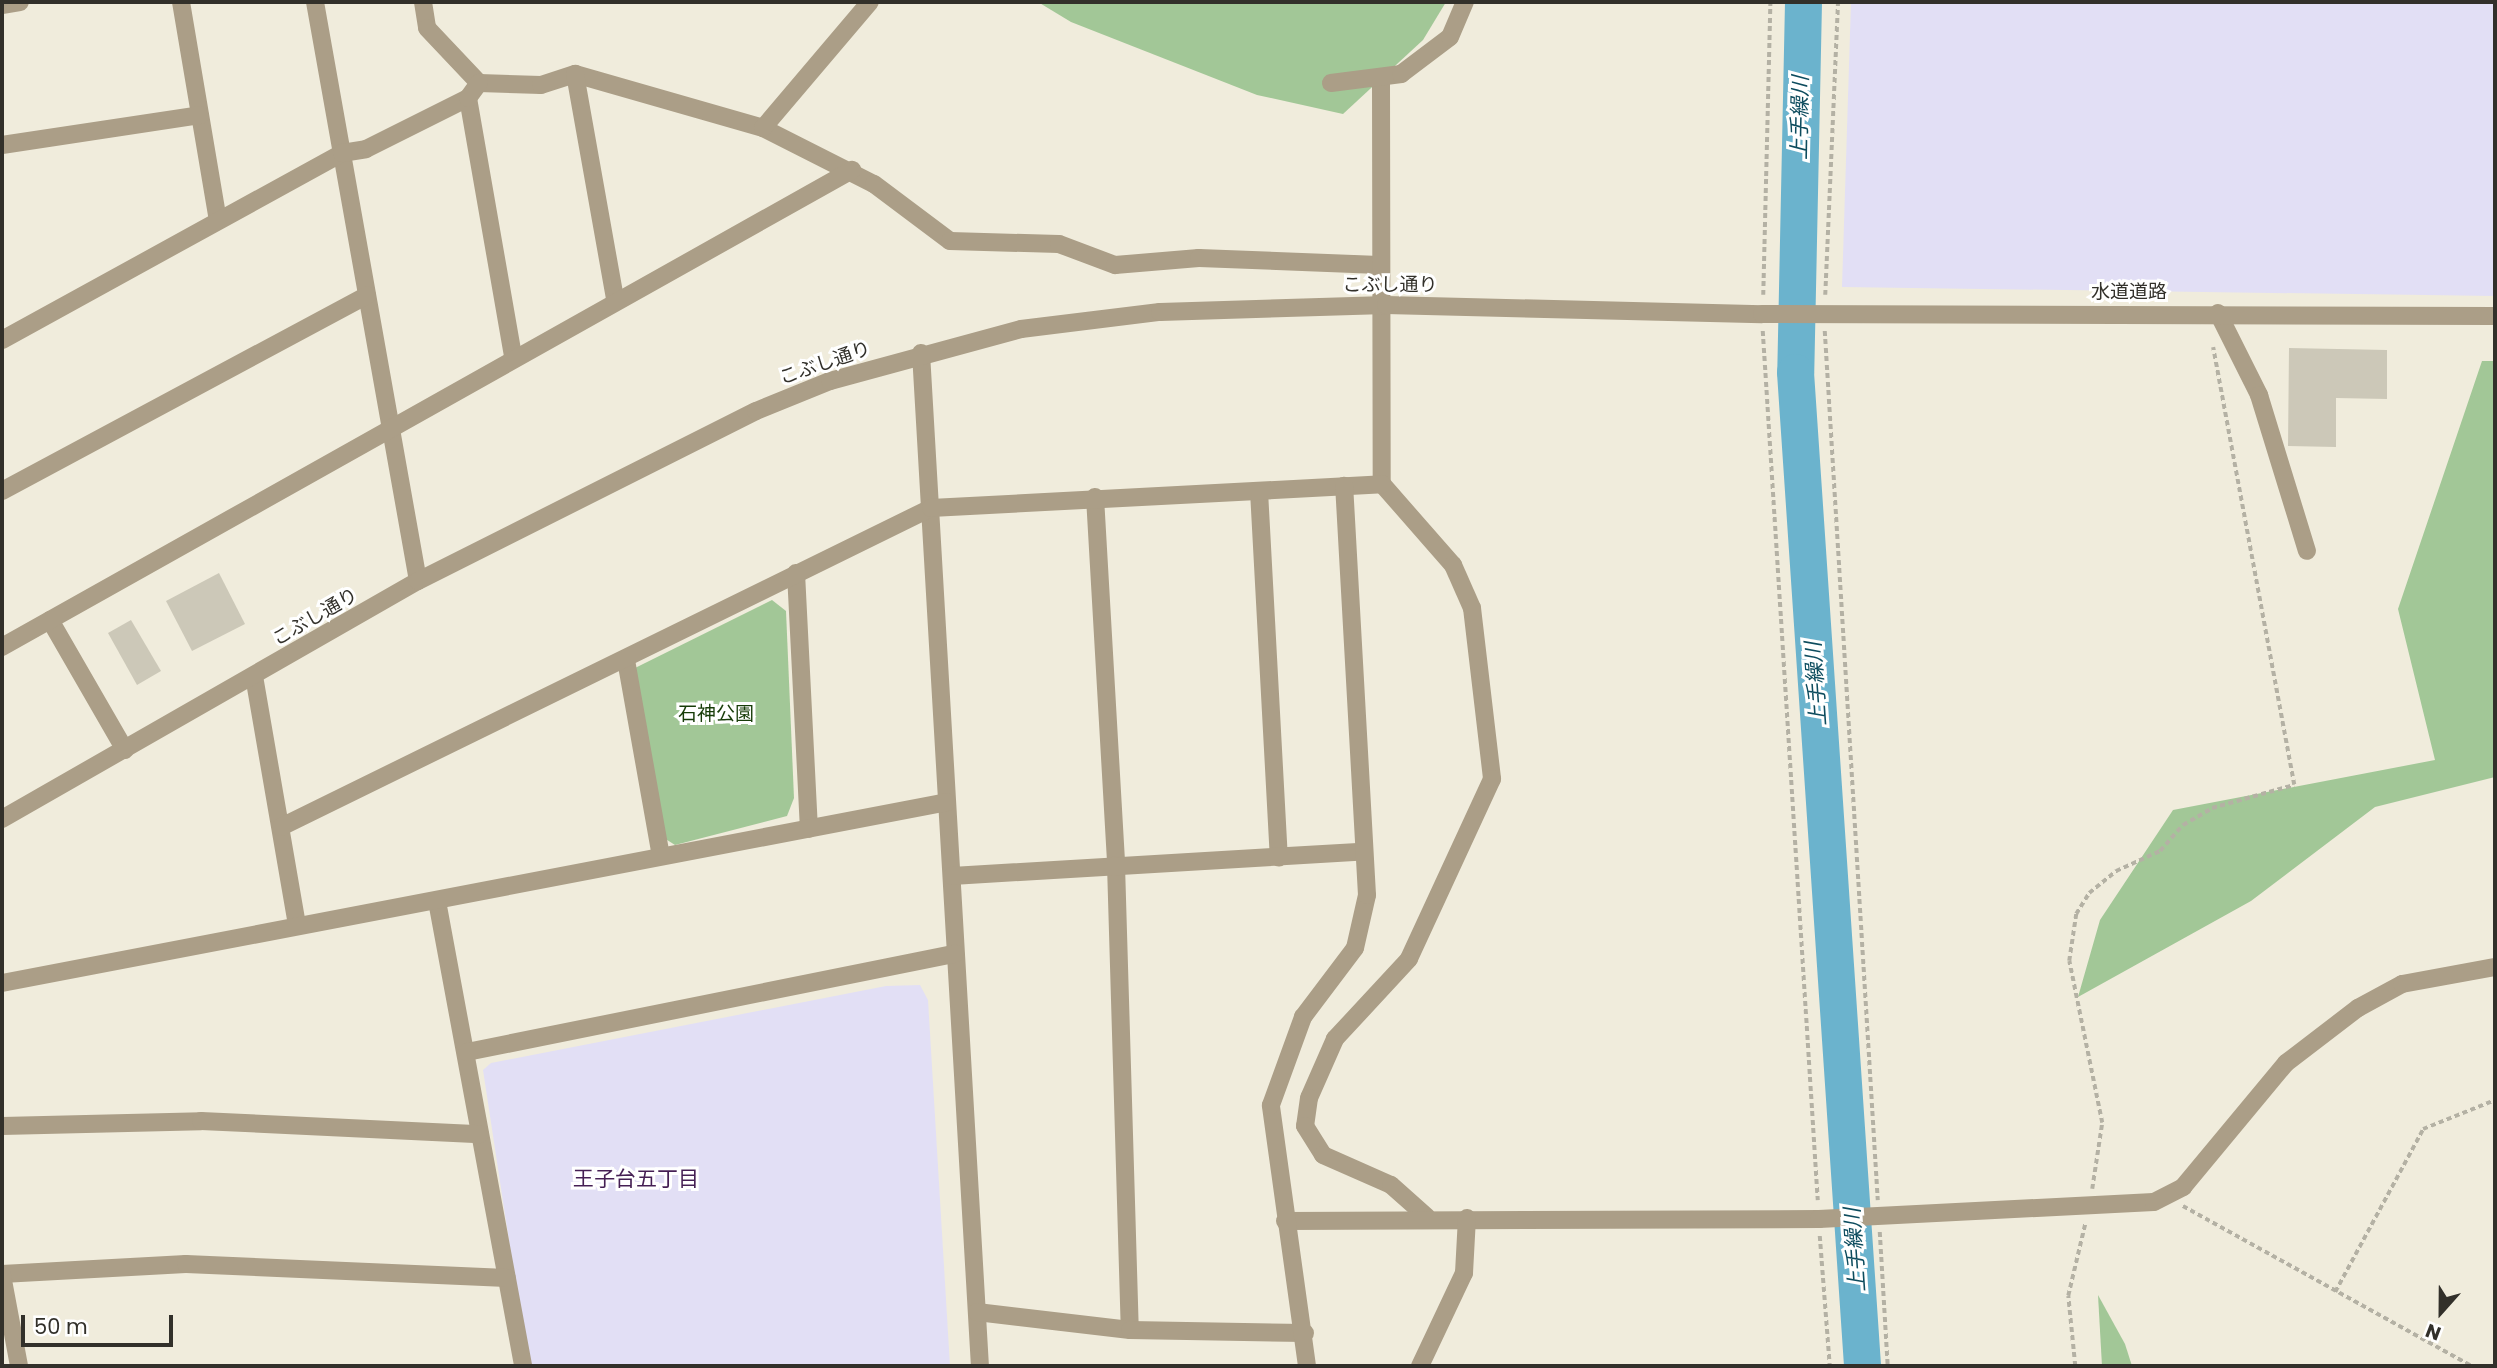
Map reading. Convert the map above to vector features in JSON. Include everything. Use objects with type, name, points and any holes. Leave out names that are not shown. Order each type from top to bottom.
[{"type":"street","points":[[2,5],[20,2]]},
{"type":"street","points":[[181,2],[218,221]]},
{"type":"street","points":[[315,2],[418,581]]},
{"type":"street","points":[[423,2],[427,28],[474,90],[513,356]]},
{"type":"street","points":[[763,128],[870,2]]},
{"type":"street","points":[[1331,83],[1381,81],[1436,51],[1451,37],[1465,2]]},
{"type":"street","points":[[575,74],[615,299]]},
{"type":"street","points":[[2,341],[342,153],[366,149],[474,90],[541,85],[575,74],[763,128],[852,170],[950,240],[1059,244],[1115,265],[1199,258],[1379,265]]},
{"type":"street","points":[[1381,81],[1379,265],[1386,304],[1382,484],[1452,565],[1472,608],[1492,779],[1409,959],[1335,1039],[1309,1098],[1305,1126],[1323,1155],[1391,1185],[1427,1217]]},
{"type":"street","points":[[2,145],[200,115]]},
{"type":"street","points":[[2,647],[513,356],[852,170]]},
{"type":"street","points":[[2,491],[367,295]]},
{"type":"street","name":"こぶし通り","points":[[2,819],[418,581],[756,411],[921,353],[1021,329],[1160,312],[1386,304],[1762,314]]},
{"type":"street","points":[[2213,313],[2259,395],[2307,551]]},
{"type":"street","name":"水道道路","points":[[1762,314],[2213,313],[2495,316]]},
{"type":"street","points":[[921,353],[980,1366]]},
{"type":"street","points":[[281,827],[931,508],[1382,484]]},
{"type":"street","points":[[1307,1366],[1305,1333],[1285,1221],[1271,1105],[1304,1017],[1355,948],[1367,895],[1362,852],[1344,486]]},
{"type":"street","points":[[1259,491],[1279,857]]},
{"type":"street","points":[[1095,498],[1116,864],[1129,1329]]},
{"type":"street","points":[[796,573],[809,829]]},
{"type":"street","points":[[50,620],[125,750]]},
{"type":"street","points":[[626,660],[660,856]]},
{"type":"street","points":[[254,676],[297,925]]},
{"type":"street","points":[[2,983],[947,802]]},
{"type":"street","points":[[952,876],[1116,864],[1362,852]]},
{"type":"street","points":[[437,901],[523,1366]]},
{"type":"street","points":[[467,1052],[955,954]]},
{"type":"street","points":[[1285,1221],[1427,1217],[1819,1219],[2169,1198],[2286,1063],[2358,1009],[2402,984],[2495,967]]},
{"type":"street","points":[[2,1126],[201,1121],[481,1134]]},
{"type":"street","points":[[1420,1366],[1464,1273],[1467,1217]]},
{"type":"street","points":[[19,1366],[2,1275],[186,1264],[508,1278]]},
{"type":"street","points":[[977,1312],[1129,1329],[1305,1333]]},
{"type":"path","points":[[1770,2],[1762,314],[1830,1366]]},
{"type":"path","points":[[1838,2],[1824,314],[1888,1366]]},
{"type":"path","points":[[2075,1366],[2068,1296],[2090,1204],[2102,1123],[2073,996],[2069,961],[2076,914],[2089,893],[2116,871],[2160,850],[2202,814],[2294,785],[2213,313]]},
{"type":"path","points":[[2335,1292],[2423,1129],[2495,1100]]},
{"type":"path","points":[[2169,1198],[2472,1366]]},
{"type":"shaded area","points":[[1851,2],[2495,2],[2495,296],[1842,287]]},
{"type":"shaded area","points":[[920,985],[928,1000],[950,1366],[528,1366],[483,1070],[491,1063],[886,986]]},
{"type":"green space","points":[[1038,2],[1446,2],[1423,40],[1343,114],[1257,95],[1071,22]]},
{"type":"green space","points":[[2482,361],[2495,361],[2495,777],[2375,807],[2251,901],[2078,997],[2100,920],[2173,810],[2435,760],[2398,609]]},
{"type":"green space","name":"石神公園","points":[[772,600],[786,611],[794,798],[787,816],[675,845],[664,838],[635,668]]},
{"type":"green space","points":[[2098,1295],[2125,1344],[2132,1366],[2102,1366]]},
{"type":"building","points":[[2289,348],[2387,350],[2387,399],[2336,398],[2336,447],[2288,446]]},
{"type":"building","points":[[219,573],[245,624],[192,651],[166,601]]},
{"type":"building","points":[[131,620],[161,671],[137,685],[108,633]]},
{"type":"waterway","name":"上手繰川","points":[[1803,2],[1795,372],[1862,1366]]},
{"type":"district","name":"王子台五丁目","points":[[636,1179]]}]
